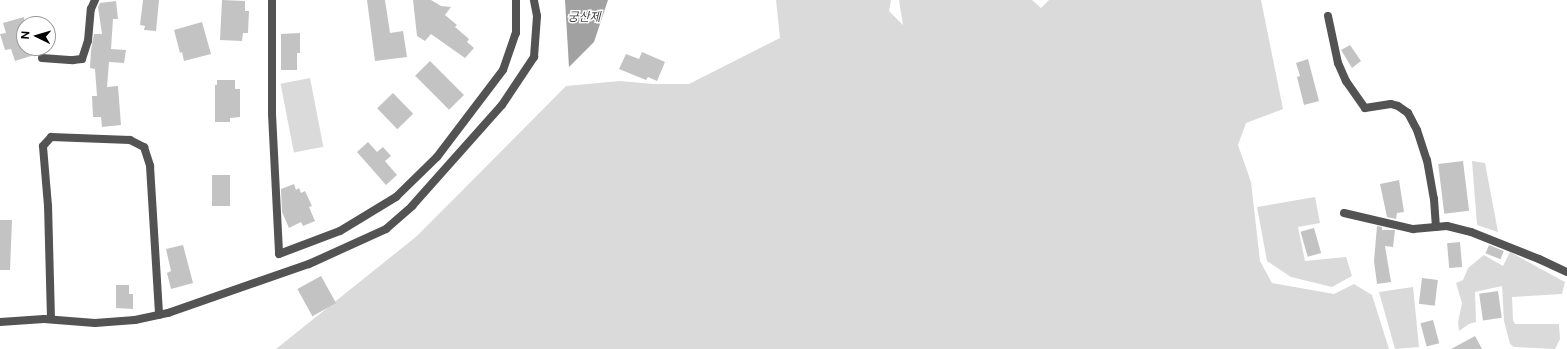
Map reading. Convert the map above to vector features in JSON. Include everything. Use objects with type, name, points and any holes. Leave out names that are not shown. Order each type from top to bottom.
[{"type":"street","points":[[42,58],[73,60],[82,58],[88,41],[91,9],[95,0]]},
{"type":"street","points":[[272,0],[272,114],[279,254],[340,231],[390,201],[437,157],[503,70],[516,33],[516,0]]},
{"type":"street","points":[[0,322],[51,319],[95,323],[135,320],[159,315],[199,304],[309,264],[386,229],[412,206],[502,105],[534,57],[537,16],[534,0]]},
{"type":"street","points":[[1328,16],[1341,69],[1346,81],[1365,108],[1391,104],[1398,106],[1408,113],[1417,130],[1427,160],[1434,199],[1436,227]]},
{"type":"street","points":[[51,319],[48,206],[43,146],[51,137],[130,140],[144,147],[150,166],[159,315]]},
{"type":"street","points":[[1344,213],[1413,229],[1447,226],[1471,232],[1540,259],[1567,272]]},
{"type":"shaded area","points":[[776,0],[891,0],[889,11],[903,25],[899,0],[1032,0],[1041,8],[1049,0],[1261,0],[1283,109],[1246,123],[1238,145],[1251,182],[1260,261],[1272,283],[1334,294],[1354,284],[1372,295],[1389,349],[276,349],[417,236],[566,86],[620,81],[653,84],[689,84],[780,38]]},
{"type":"shaded area","points":[[310,78],[323,147],[294,152],[281,84]]},
{"type":"shaded area","points":[[1472,161],[1485,163],[1498,232],[1477,225]]},
{"type":"shaded area","points":[[1315,197],[1320,223],[1298,227],[1305,261],[1346,257],[1352,276],[1332,287],[1291,277],[1267,261],[1257,207]]},
{"type":"shaded area","points":[[1510,252],[1565,282],[1562,294],[1512,297],[1513,320],[1515,324],[1559,324],[1560,339],[1555,349],[1514,347],[1510,344],[1504,321],[1502,286],[1475,292],[1476,322],[1469,324],[1459,331],[1458,322],[1462,303],[1456,283],[1463,280],[1468,268],[1484,255],[1503,266]]},
{"type":"shaded area","points":[[1413,287],[1419,347],[1395,349],[1379,292]]},
{"type":"water","name":"궁산제","points":[[565,0],[608,0],[594,42],[569,67]]},
{"type":"building","points":[[143,0],[159,0],[156,31],[144,30],[145,26],[140,25]]},
{"type":"building","points":[[222,0],[245,1],[245,11],[249,11],[248,33],[243,33],[242,41],[220,40]]},
{"type":"building","points":[[367,0],[385,0],[390,33],[403,31],[407,57],[375,61]]},
{"type":"building","points":[[413,0],[431,0],[441,6],[451,7],[445,15],[457,25],[455,27],[469,39],[467,42],[474,48],[465,58],[431,34],[425,41],[417,36]]},
{"type":"building","points":[[116,1],[118,19],[113,19],[111,49],[126,50],[124,63],[109,62],[107,87],[118,86],[121,125],[102,127],[101,117],[93,117],[92,96],[97,96],[95,69],[90,68],[91,50],[94,34],[102,34],[98,7],[100,3]]},
{"type":"building","points":[[16,19],[16,56],[31,56],[15,61],[11,49],[5,50],[0,34],[6,33],[3,23]]},
{"type":"building","points":[[202,22],[211,54],[184,61],[182,52],[180,53],[174,30]]},
{"type":"building","points":[[300,33],[300,53],[297,53],[297,70],[281,70],[281,34]]},
{"type":"building","points":[[1350,45],[1361,61],[1352,68],[1341,50]]},
{"type":"building","points":[[642,52],[665,62],[657,81],[648,77],[646,80],[619,69],[626,54],[639,59]]},
{"type":"building","points":[[1308,59],[1319,101],[1304,105],[1297,77],[1300,76],[1296,63]]},
{"type":"building","points":[[430,61],[464,95],[449,110],[415,76]]},
{"type":"building","points":[[217,80],[235,80],[235,89],[240,89],[240,117],[230,118],[230,122],[215,122],[215,85],[217,85]]},
{"type":"building","points":[[393,93],[413,114],[397,129],[377,108]]},
{"type":"building","points":[[368,142],[377,152],[383,147],[391,156],[385,161],[397,175],[386,185],[357,152]]},
{"type":"building","points":[[1463,161],[1469,211],[1444,214],[1438,164]]},
{"type":"building","points":[[212,175],[230,175],[230,206],[212,206]]},
{"type":"building","points":[[1399,180],[1404,212],[1397,213],[1396,219],[1387,217],[1380,184]]},
{"type":"building","points":[[294,184],[296,190],[299,188],[301,193],[305,191],[312,206],[309,207],[315,221],[303,226],[301,222],[289,228],[282,212],[281,189]]},
{"type":"building","points":[[0,220],[12,220],[10,270],[0,270]]},
{"type":"building","points":[[1377,226],[1382,227],[1382,230],[1395,230],[1393,247],[1385,246],[1391,282],[1377,284],[1374,261]]},
{"type":"building","points":[[1314,228],[1321,253],[1308,257],[1301,232]]},
{"type":"building","points":[[1460,242],[1462,267],[1449,268],[1447,243]]},
{"type":"building","points":[[183,245],[193,283],[171,289],[167,273],[171,271],[166,249]]},
{"type":"building","points":[[1489,245],[1504,251],[1500,259],[1486,253]]},
{"type":"building","points":[[321,276],[336,303],[312,316],[297,289]]},
{"type":"building","points":[[1422,278],[1438,280],[1435,306],[1419,304]]},
{"type":"building","points":[[116,285],[129,285],[129,294],[133,294],[133,309],[116,308]]},
{"type":"building","points":[[1498,291],[1502,318],[1483,320],[1479,294]]},
{"type":"building","points":[[1433,320],[1439,343],[1427,347],[1420,323]]},
{"type":"building","points":[[1475,336],[1482,349],[1451,349]]}]
